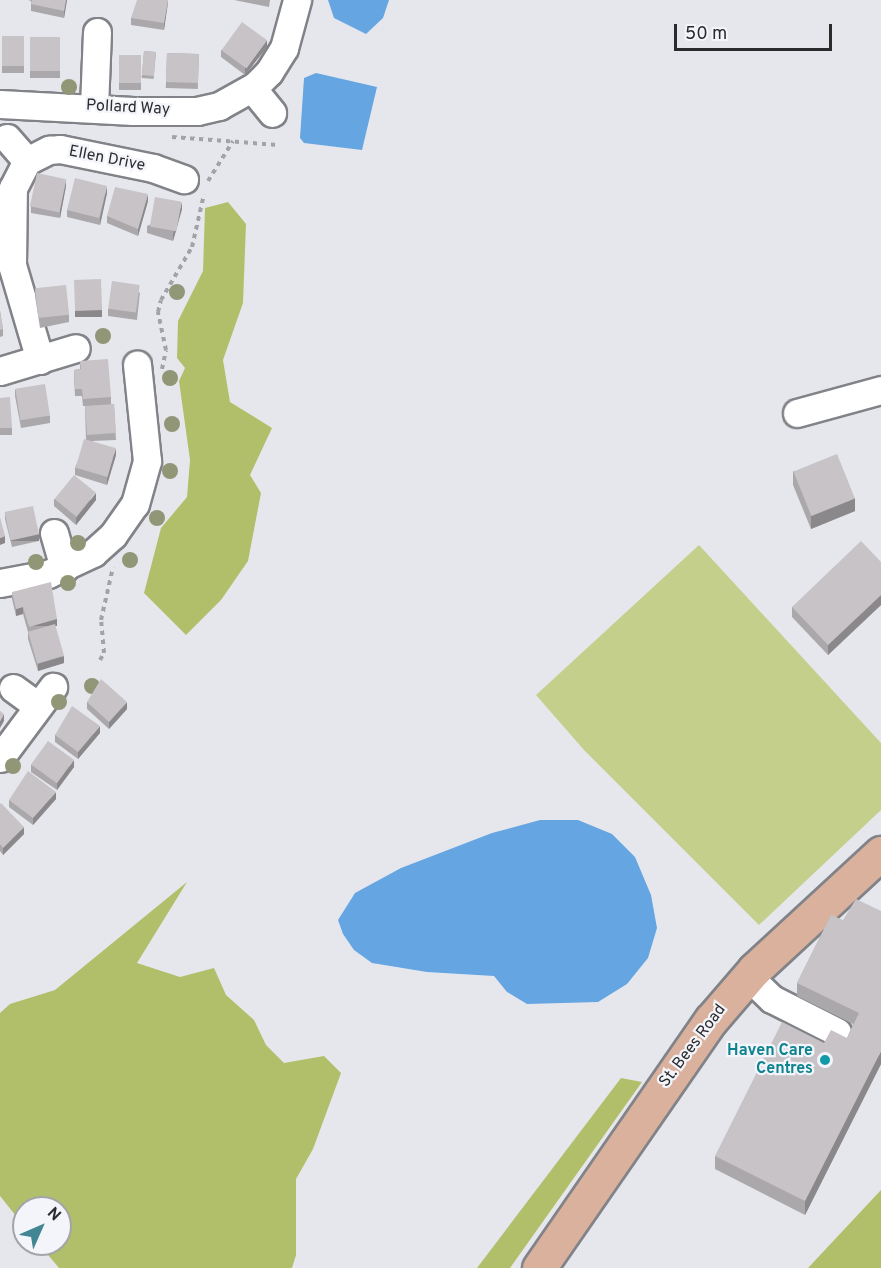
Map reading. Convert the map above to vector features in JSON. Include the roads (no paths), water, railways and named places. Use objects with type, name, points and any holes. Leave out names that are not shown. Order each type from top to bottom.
[{"type":"main road","name":"St. Bees Road","points":[[539,1268],[688,1049],[748,976],[881,853]]},
{"type":"street","name":"Pollard Way","points":[[0,104],[197,111],[219,106],[252,88],[284,48],[297,0]]},
{"type":"street","points":[[94,107],[97,32]]},
{"type":"street","points":[[252,88],[272,113]]},
{"type":"street","points":[[7,138],[27,161],[13,188],[12,265],[40,360]]},
{"type":"street","name":"Ellen Drive","points":[[27,161],[49,150],[60,149],[156,159],[184,179]]},
{"type":"street","points":[[0,371],[76,348]]},
{"type":"street","points":[[0,583],[64,568],[93,553],[113,535],[135,504],[144,481],[147,441],[137,365]]},
{"type":"street","points":[[797,413],[881,390]]},
{"type":"street","points":[[54,533],[64,568]]},
{"type":"street","points":[[0,758],[44,696],[13,688]]},
{"type":"street","points":[[748,976],[772,999],[837,1032]]},
{"type":"water","points":[[328,0],[389,0],[383,18],[366,34],[334,18]]},
{"type":"water","points":[[316,73],[377,87],[362,150],[304,143],[300,138],[304,78]]},
{"type":"water","points":[[540,820],[578,820],[612,834],[635,857],[651,895],[657,928],[648,958],[627,984],[598,1002],[527,1004],[507,992],[494,976],[427,972],[372,963],[354,950],[343,934],[338,920],[355,893],[401,868],[492,833]]},
{"type":"place","name":"Haven Care Centres","points":[[825,1060]]}]
